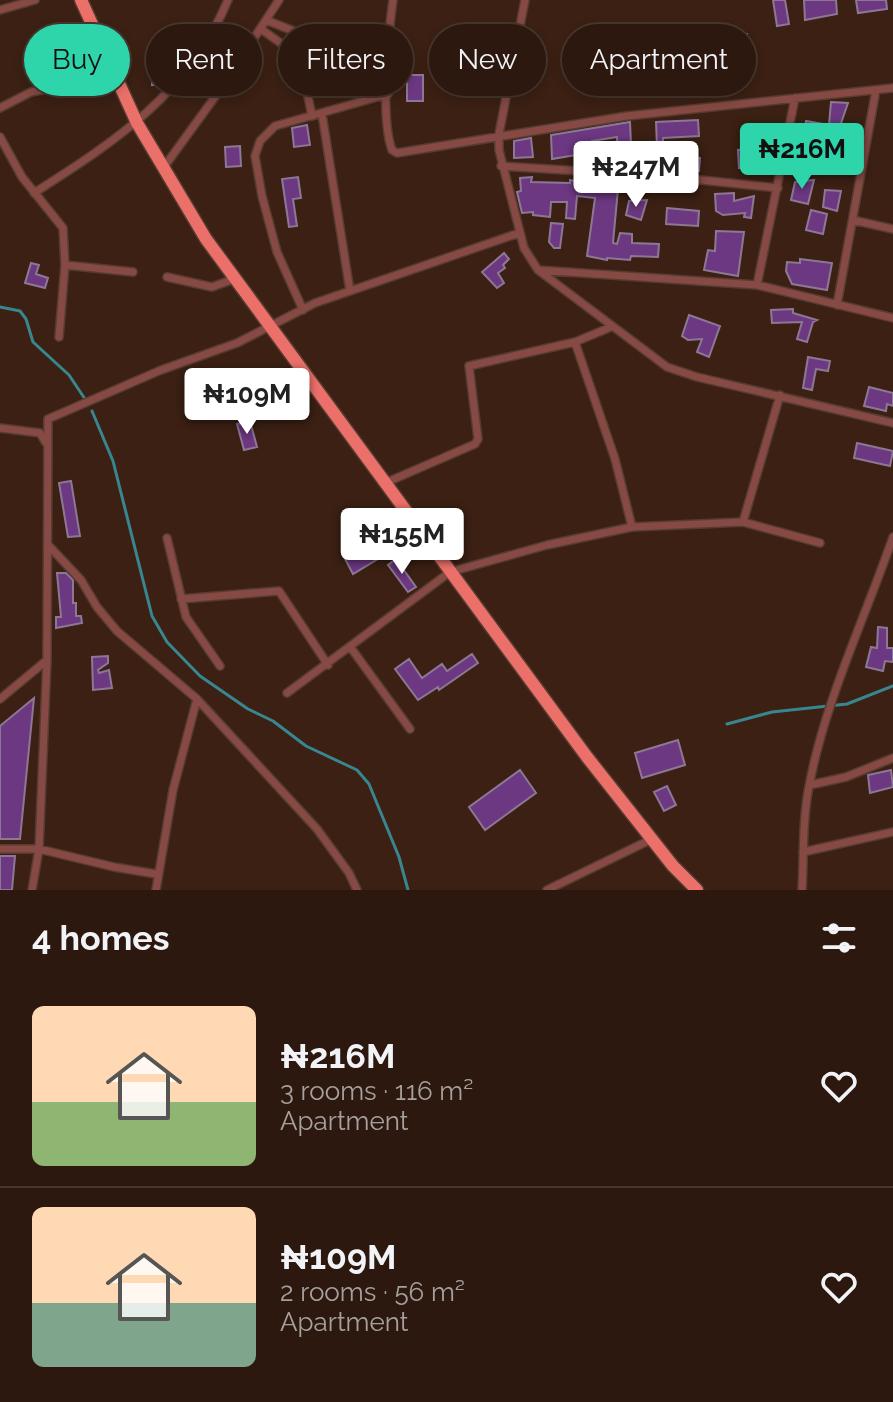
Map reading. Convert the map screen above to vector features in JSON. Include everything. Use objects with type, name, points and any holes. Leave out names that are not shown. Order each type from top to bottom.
[{"type":"highway","points":[[81,0],[137,123],[187,211],[234,279],[652,839],[697,890]]},
{"type":"street","points":[[0,10],[35,0]]},
{"type":"street","points":[[34,193],[111,144],[173,88],[192,64],[228,0]]},
{"type":"street","points":[[262,27],[279,0]]},
{"type":"street","points":[[391,24],[393,0]]},
{"type":"street","points":[[525,0],[499,134],[501,166],[519,233],[524,248],[538,270],[667,367],[697,377],[893,423]]},
{"type":"street","points":[[266,20],[278,25]]},
{"type":"street","points":[[262,30],[300,57],[312,116]]},
{"type":"street","points":[[388,96],[389,142],[397,153],[499,134],[627,116],[893,88]]},
{"type":"street","points":[[837,305],[876,90]]},
{"type":"street","points":[[0,108],[24,96]]},
{"type":"street","points":[[162,168],[213,96]]},
{"type":"street","points":[[303,310],[277,252],[255,156],[260,141],[275,126],[381,96]]},
{"type":"street","points":[[757,285],[795,98]]},
{"type":"street","points":[[322,114],[350,291]]},
{"type":"street","points":[[0,137],[34,193],[62,226],[65,265],[59,337]]},
{"type":"street","points":[[501,166],[662,176],[778,188]]},
{"type":"street","points":[[853,220],[893,229]]},
{"type":"street","points":[[32,890],[39,849],[47,660],[48,419],[161,370],[237,343],[269,325],[350,291],[519,233]]},
{"type":"street","points":[[65,265],[133,272]]},
{"type":"street","points":[[538,270],[757,285],[893,318]]},
{"type":"street","points":[[167,277],[212,287],[234,279]]},
{"type":"street","points":[[385,483],[475,444],[478,439],[469,366],[575,342],[611,327]]},
{"type":"street","points":[[575,342],[615,459],[632,527]]},
{"type":"street","points":[[743,522],[780,395]]},
{"type":"street","points":[[0,428],[40,433],[48,453]]},
{"type":"street","points":[[287,693],[450,572],[547,545],[632,527],[743,522],[820,543]]},
{"type":"street","points":[[802,890],[810,785],[822,732],[893,537]]},
{"type":"street","points":[[167,538],[186,617],[220,666]]},
{"type":"street","points":[[49,546],[81,580],[97,607],[117,631],[197,699],[317,829],[357,890]]},
{"type":"street","points":[[181,599],[279,591],[328,665]]},
{"type":"street","points":[[351,648],[410,729]]},
{"type":"street","points":[[0,699],[47,660]]},
{"type":"street","points":[[156,890],[156,874],[197,699]]},
{"type":"street","points":[[810,785],[846,777],[893,758]]},
{"type":"street","points":[[803,852],[893,832]]},
{"type":"street","points":[[547,890],[652,839]]},
{"type":"street","points":[[0,849],[39,849],[156,874]]},
{"type":"building","points":[[773,0],[785,0],[789,24],[777,26]]},
{"type":"building","points":[[804,0],[836,0],[837,14],[805,20]]},
{"type":"building","points":[[856,0],[886,0],[887,9],[858,13]]},
{"type":"building","points":[[413,75],[423,75],[423,101],[407,101],[407,96],[413,96]]},
{"type":"building","points":[[831,102],[848,103],[838,132],[842,133],[839,154],[829,153],[830,147],[823,146],[821,150],[802,147],[806,121],[829,125]]},
{"type":"building","points":[[698,120],[699,136],[663,138],[662,156],[700,158],[699,171],[670,170],[670,165],[618,161],[617,137],[592,141],[594,152],[552,159],[551,135],[630,122],[631,145],[657,147],[656,122]]},
{"type":"building","points":[[307,125],[310,145],[294,147],[292,128]]},
{"type":"building","points":[[773,137],[780,137],[774,169],[739,168],[738,150],[748,149],[747,160],[769,158],[766,149],[773,147]]},
{"type":"building","points":[[531,138],[533,157],[514,158],[514,141]]},
{"type":"building","points":[[240,146],[241,166],[226,167],[225,147]]},
{"type":"building","points":[[298,177],[301,198],[293,199],[297,226],[289,227],[282,179]]},
{"type":"building","points":[[532,177],[531,182],[570,183],[570,180],[618,189],[613,243],[617,244],[620,233],[632,234],[632,243],[659,244],[658,257],[631,256],[630,260],[607,260],[587,256],[595,198],[577,196],[575,219],[566,218],[567,202],[551,202],[550,217],[533,215],[533,212],[522,213],[517,192],[521,191],[520,178]]},
{"type":"building","points":[[814,180],[808,204],[791,200],[795,182]]},
{"type":"building","points":[[825,190],[841,191],[837,211],[823,207]]},
{"type":"building","points":[[734,193],[734,201],[754,196],[751,218],[744,217],[745,213],[723,215],[716,211],[715,194]]},
{"type":"building","points":[[647,200],[641,220],[626,215],[629,201]]},
{"type":"building","points":[[667,208],[699,211],[698,226],[666,224]]},
{"type":"building","points":[[811,210],[827,214],[823,234],[806,230]]},
{"type":"building","points":[[551,223],[563,224],[560,248],[554,248],[549,242]]},
{"type":"building","points":[[716,231],[744,232],[738,276],[704,270],[708,250],[715,251]]},
{"type":"building","points":[[504,253],[509,259],[503,265],[505,268],[498,273],[504,283],[497,288],[482,272]]},
{"type":"building","points":[[800,259],[832,263],[827,290],[792,284],[786,271],[787,262],[800,263]]},
{"type":"building","points":[[31,263],[39,265],[36,274],[48,278],[45,288],[25,283]]},
{"type":"building","points":[[793,309],[793,313],[817,320],[813,322],[807,342],[797,339],[802,322],[772,323],[771,310]]},
{"type":"building","points":[[689,315],[720,326],[709,357],[697,352],[702,339],[688,340],[682,336]]},
{"type":"building","points":[[808,357],[830,361],[828,371],[816,369],[812,390],[803,388]]},
{"type":"building","points":[[869,387],[893,393],[893,406],[887,404],[886,411],[864,406]]},
{"type":"building","points":[[250,421],[257,447],[244,450],[237,424]]},
{"type":"building","points":[[857,443],[893,451],[890,466],[854,458]]},
{"type":"building","points":[[71,481],[80,536],[68,537],[59,483]]},
{"type":"building","points":[[374,542],[383,556],[353,574],[345,559]]},
{"type":"building","points":[[396,559],[416,587],[408,592],[388,565]]},
{"type":"building","points":[[57,573],[66,573],[73,580],[73,603],[76,603],[76,616],[81,616],[82,623],[56,628],[56,617],[61,617]]},
{"type":"building","points":[[878,627],[887,628],[887,648],[893,648],[893,662],[885,661],[883,671],[866,667],[871,647],[877,648]]},
{"type":"building","points":[[472,654],[478,663],[439,690],[438,687],[418,700],[395,669],[409,659],[422,678],[442,664],[447,671]]},
{"type":"building","points":[[108,656],[108,663],[98,670],[99,673],[109,670],[112,688],[93,690],[92,657]]},
{"type":"building","points":[[34,698],[20,839],[0,839],[0,726]]},
{"type":"building","points":[[678,740],[685,765],[642,778],[635,753]]},
{"type":"building","points":[[520,770],[536,793],[485,830],[469,807]]},
{"type":"building","points":[[891,770],[893,787],[870,793],[868,775]]},
{"type":"building","points":[[667,786],[676,805],[664,811],[654,792]]},
{"type":"building","points":[[0,856],[15,856],[12,890],[0,890]]},
{"type":"waterway","points":[[0,307],[20,311],[26,319],[33,342],[69,375],[87,402]]},
{"type":"waterway","points":[[92,411],[113,461],[152,616],[167,642],[200,676],[248,709],[273,721],[306,746],[357,770],[369,784],[399,857],[408,890]]},
{"type":"waterway","points":[[727,724],[772,712],[847,704],[893,686]]}]
